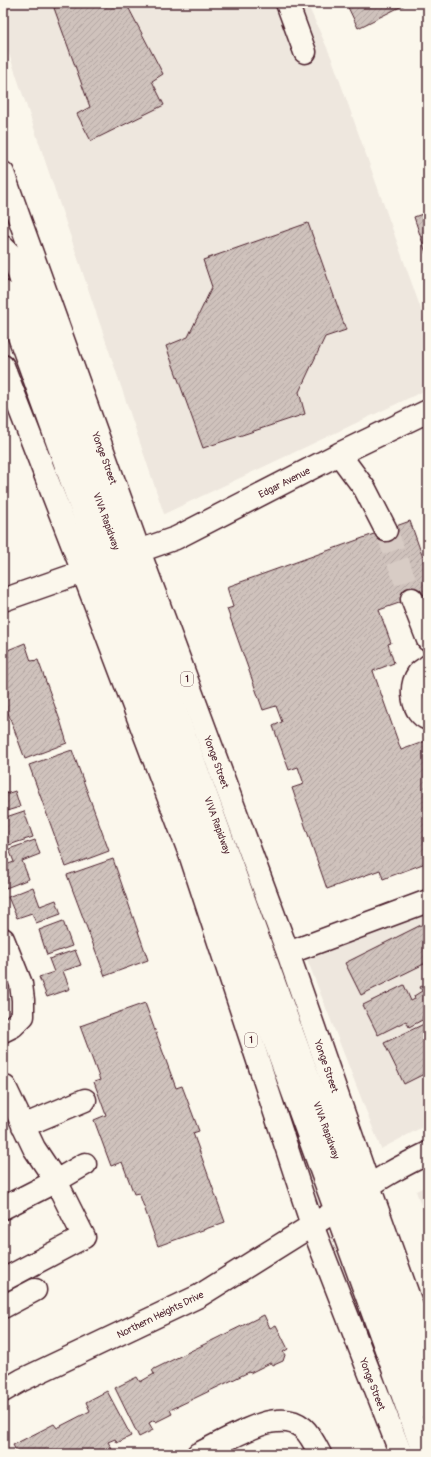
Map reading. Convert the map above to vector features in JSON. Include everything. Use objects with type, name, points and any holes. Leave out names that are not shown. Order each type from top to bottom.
[{"type":"main road","points":[[287,3],[305,52]]},
{"type":"main road","name":"Yonge Street","points":[[3,173],[139,551],[288,953],[428,1351]]},
{"type":"main road","name":"VIVA Rapidway","points":[[3,247],[13,257],[82,453],[344,1205],[424,1454]]},
{"type":"main road","name":"VIVA Rapidway","points":[[3,292],[344,1205],[428,1407]]},
{"type":"main road","name":"Yonge Street","points":[[3,366],[84,572],[190,854],[312,1225],[401,1454]]},
{"type":"main road","name":"Edgar Avenue","points":[[139,551],[176,538],[339,454],[428,411]]},
{"type":"main road","points":[[339,454],[365,489],[386,530]]},
{"type":"main road","points":[[3,600],[84,572]]},
{"type":"main road","points":[[412,599],[428,640]]},
{"type":"main road","points":[[428,666],[418,674],[412,689],[415,706],[425,718],[428,719]]},
{"type":"main road","points":[[288,953],[428,901]]},
{"type":"main road","points":[[3,940],[21,984],[23,1000],[23,1016],[13,1026],[3,1031]]},
{"type":"main road","points":[[3,1276],[4,1279],[84,1237],[56,1181],[34,1148],[5,1087]]},
{"type":"main road","points":[[23,1126],[85,1100]]},
{"type":"main road","name":"Northern Heights Drive","points":[[3,1391],[22,1380],[199,1296],[344,1205],[369,1186],[428,1153]]},
{"type":"main road","points":[[3,1208],[56,1181],[85,1164]]},
{"type":"main road","points":[[3,1307],[35,1290]]},
{"type":"main road","points":[[198,1454],[251,1428],[276,1420],[290,1421],[304,1428],[320,1454]]},
{"type":"shaded area","points":[[3,3],[307,3],[332,59],[428,329],[428,389],[164,514],[3,36]]},
{"type":"shaded area","points":[[428,907],[428,1124],[381,1149],[305,954]]},
{"type":"shaded area","points":[[428,1185],[428,1226],[416,1191]]},
{"type":"building","points":[[64,3],[126,3],[163,74],[152,81],[164,105],[91,141],[77,114],[90,107],[54,8]]},
{"type":"building","points":[[346,3],[403,3],[404,5],[358,28]]},
{"type":"building","points":[[428,212],[428,259],[414,217]]},
{"type":"building","points":[[308,223],[346,330],[325,337],[299,392],[305,414],[203,448],[166,346],[188,337],[212,287],[203,260]]},
{"type":"building","points":[[410,521],[428,572],[428,593],[379,610],[391,643],[388,644],[394,663],[373,671],[401,750],[426,741],[428,745],[428,862],[383,879],[380,870],[327,889],[292,788],[304,784],[298,767],[289,770],[273,726],[282,722],[276,706],[263,710],[227,609],[233,607],[227,587]]},
{"type":"building","points":[[25,643],[31,661],[38,660],[67,743],[25,759],[3,699],[3,652]]},
{"type":"building","points":[[72,750],[109,851],[66,867],[29,765]]},
{"type":"building","points":[[15,791],[20,807],[3,812],[3,795]]},
{"type":"building","points":[[24,811],[33,837],[9,845],[3,829],[3,818]]},
{"type":"building","points":[[35,840],[40,854],[22,861],[29,879],[6,888],[3,881],[3,866],[14,862],[9,849]]},
{"type":"building","points":[[113,859],[148,960],[105,976],[67,875]]},
{"type":"building","points":[[33,887],[40,906],[56,900],[61,914],[36,923],[32,913],[17,918],[8,897]]},
{"type":"building","points":[[63,921],[72,946],[47,955],[39,930]]},
{"type":"building","points":[[423,924],[428,933],[428,962],[361,995],[345,963]]},
{"type":"building","points":[[75,950],[81,965],[63,971],[70,989],[47,997],[39,977],[54,972],[49,959]]},
{"type":"building","points":[[428,983],[428,1014],[422,1017],[424,1019],[409,1027],[406,1021],[378,1035],[363,1005],[404,985],[411,1001],[415,999],[414,996],[422,991],[420,987]]},
{"type":"building","points":[[145,1003],[176,1088],[182,1086],[199,1131],[193,1133],[225,1222],[158,1246],[139,1193],[134,1194],[122,1162],[111,1166],[94,1120],[106,1115],[94,1082],[100,1080],[80,1026]]},
{"type":"building","points":[[426,1023],[428,1027],[428,1072],[404,1084],[384,1043]]},
{"type":"building","points":[[264,1315],[270,1328],[276,1325],[288,1349],[283,1352],[285,1355],[283,1361],[274,1365],[270,1363],[250,1373],[249,1372],[170,1410],[172,1414],[156,1422],[154,1420],[149,1423],[153,1430],[139,1437],[115,1388],[137,1377],[140,1382],[154,1374],[152,1370]]},
{"type":"building","points":[[107,1391],[131,1436],[117,1443],[115,1439],[108,1442],[112,1449],[103,1454],[97,1454],[96,1451],[91,1454],[18,1454],[13,1445],[54,1424],[57,1428],[90,1411],[86,1402]]},
{"type":"tunnel","points":[[386,530],[412,599]]}]
